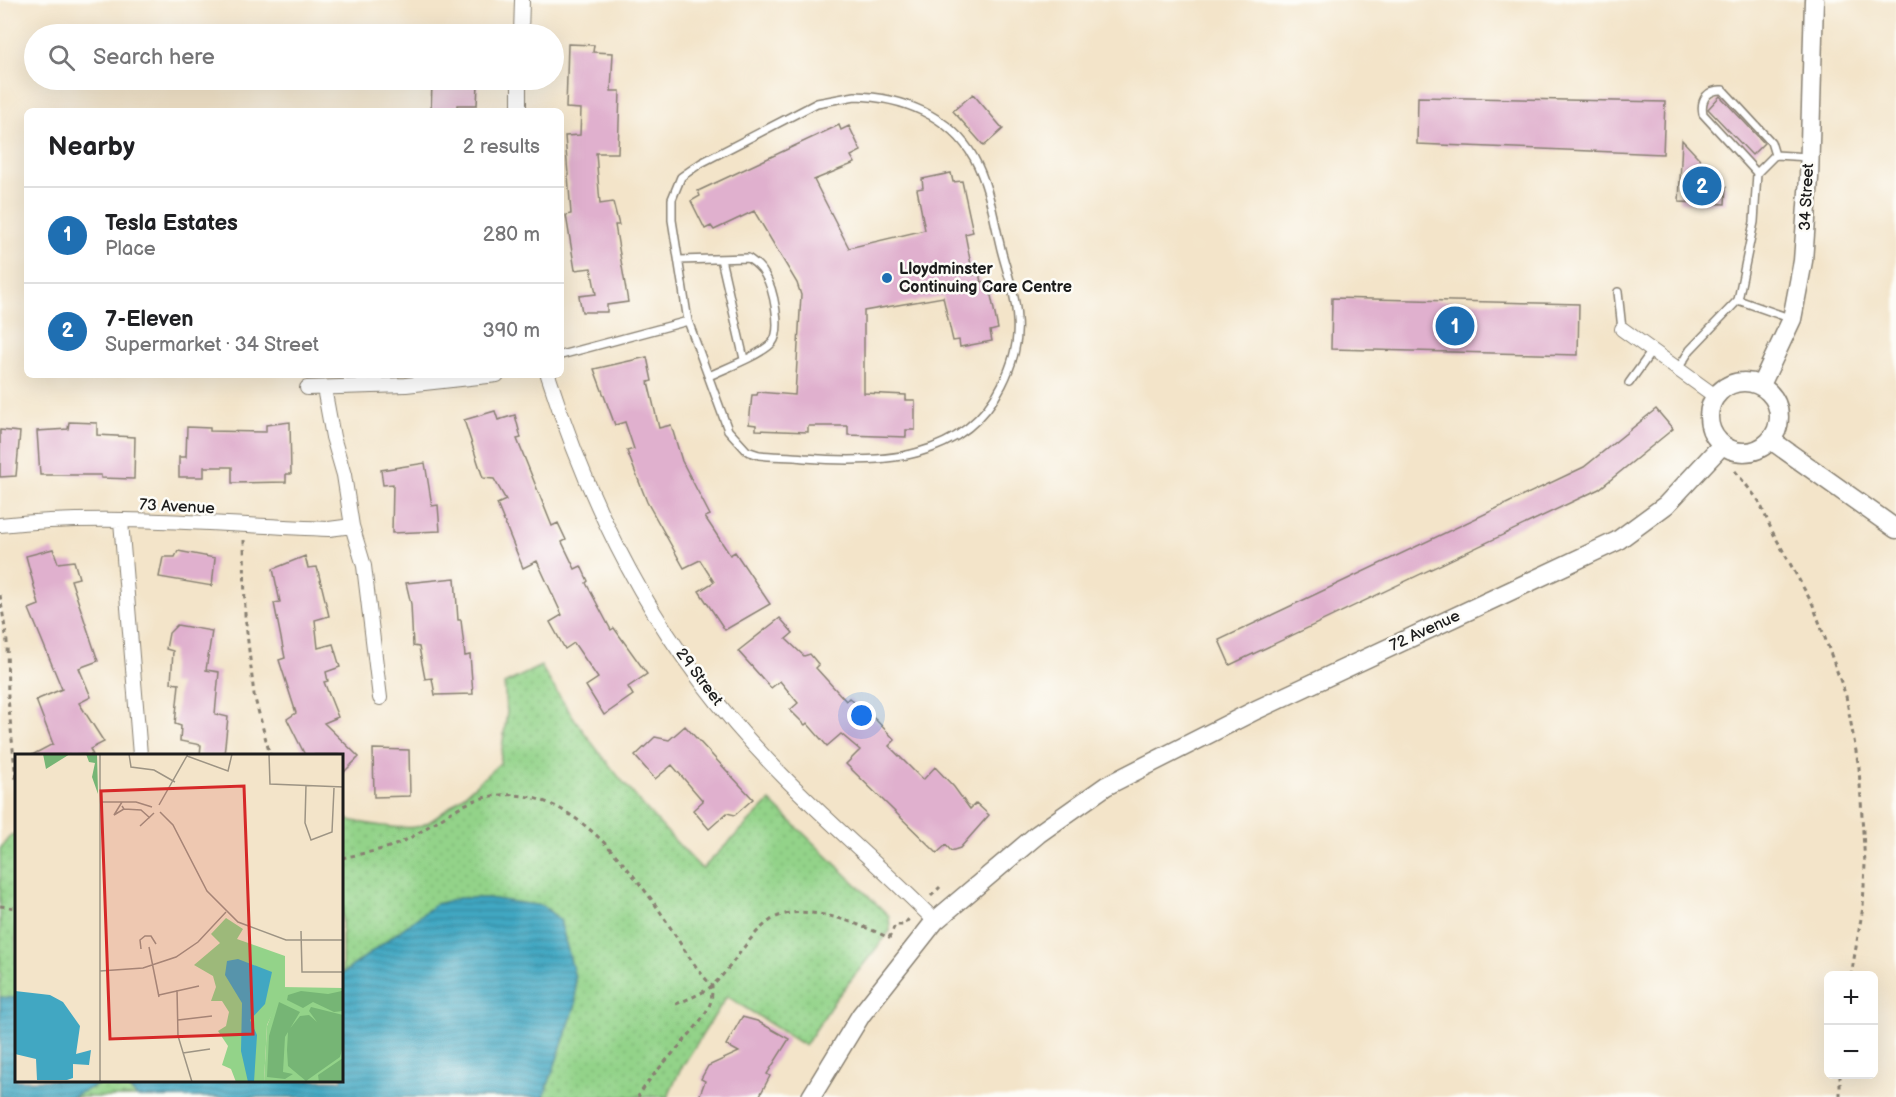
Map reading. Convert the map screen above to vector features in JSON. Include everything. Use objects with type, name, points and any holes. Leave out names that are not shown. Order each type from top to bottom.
[{"type":"street","points":[[521,24],[522,0]]},
{"type":"street","name":"34 Street","points":[[1761,385],[1792,319],[1803,261],[1814,0]]},
{"type":"street","points":[[519,90],[519,108]]},
{"type":"street","points":[[1622,329],[1715,396]]},
{"type":"street","points":[[307,388],[427,384],[474,378]]},
{"type":"street","name":"29 Street","points":[[549,378],[567,433],[608,532],[653,615],[714,698],[782,775],[935,921]]},
{"type":"street","points":[[1751,382],[1761,385],[1769,392],[1779,410],[1777,431],[1771,440],[1753,452],[1742,453],[1722,445],[1710,427],[1710,406],[1715,396],[1731,383],[1751,382]]},
{"type":"street","points":[[324,388],[333,437],[344,475],[352,526],[364,566],[380,698]]},
{"type":"street","points":[[1771,440],[1896,529]]},
{"type":"street","name":"72 Avenue","points":[[935,921],[1038,834],[1107,786],[1256,710],[1617,541],[1666,505],[1722,445]]},
{"type":"street","name":"73 Avenue","points":[[0,525],[35,521],[121,521],[329,529],[352,526]]},
{"type":"street","points":[[121,521],[140,754]]},
{"type":"street","points":[[811,1097],[861,1016],[935,921]]},
{"type":"lane","points":[[1757,173],[1703,114],[1702,104],[1711,91],[1723,90],[1771,142],[1775,155]]},
{"type":"lane","points":[[868,96],[890,99],[924,111],[960,139],[974,158],[987,190],[1014,300],[1017,339],[1012,361],[998,395],[979,420],[956,438],[925,452],[866,461],[759,455],[747,451],[728,430],[688,321],[672,220],[672,199],[681,177],[701,163],[817,103],[868,96]]},
{"type":"lane","points":[[1678,369],[1690,350],[1738,300],[1754,222],[1757,173],[1775,155],[1809,157]]},
{"type":"lane","points":[[679,260],[748,258],[766,277],[773,300],[777,329],[772,342],[744,359],[709,375]]},
{"type":"lane","points":[[721,259],[744,359]]},
{"type":"lane","points":[[1618,292],[1622,329]]},
{"type":"lane","points":[[1738,300],[1792,319]]},
{"type":"lane","points":[[564,355],[688,321]]},
{"type":"lane","points":[[1629,383],[1652,351]]},
{"type":"path","points":[[1735,471],[1759,501],[1772,531],[1813,605],[1846,696],[1859,768],[1865,864],[1863,908],[1852,971]]},
{"type":"path","points":[[244,540],[244,615],[254,694],[270,754]]},
{"type":"path","points":[[0,595],[7,642],[8,698],[15,770]]},
{"type":"path","points":[[344,858],[396,845],[478,799],[512,793],[546,800],[564,809],[593,832],[652,901],[694,966],[712,986],[710,1004],[696,1025],[658,1068],[638,1097]]},
{"type":"path","points":[[0,906],[15,908]]},
{"type":"path","points":[[676,1004],[712,986],[738,953],[772,919],[802,912],[841,919],[889,938],[895,925],[904,925]]},
{"type":"path","points":[[1840,1079],[1840,1097]]},
{"type":"green space","points":[[541,666],[595,747],[658,822],[702,869],[770,801],[889,916],[890,931],[835,1000],[805,1046],[727,996],[680,1070],[668,1097],[0,1097],[0,849],[11,835],[15,834],[15,1082],[344,1082],[344,818],[381,826],[403,828],[420,826],[438,816],[473,788],[500,763],[507,712],[504,684]]},
{"type":"water","points":[[459,898],[488,898],[543,906],[560,920],[575,977],[576,1004],[544,1097],[137,1097],[127,1087],[110,1082],[344,1082],[344,973],[436,904]]},
{"type":"water","points":[[0,997],[15,998],[15,1082],[104,1082],[71,1097],[0,1097]]},
{"type":"building","points":[[568,44],[594,45],[593,52],[613,53],[611,91],[620,91],[618,153],[596,153],[600,204],[613,202],[619,225],[615,225],[628,302],[607,305],[607,312],[582,312],[579,296],[596,294],[591,268],[575,270],[566,215],[571,214],[565,136],[580,135],[581,109],[566,108]]},
{"type":"building","points":[[432,90],[478,90],[477,105],[431,108]]},
{"type":"building","points":[[973,94],[1003,129],[984,146],[953,111]]},
{"type":"building","points":[[1720,96],[1764,143],[1752,155],[1708,109]]},
{"type":"building","points":[[1418,97],[1665,102],[1663,154],[1417,144]]},
{"type":"building","name":"Lloydminster Continuing Care Centre","points":[[839,125],[841,130],[849,126],[861,151],[851,156],[855,163],[814,180],[849,248],[925,230],[917,189],[923,188],[922,179],[951,173],[953,182],[962,181],[973,232],[965,234],[973,275],[979,273],[981,282],[988,281],[998,329],[990,331],[992,341],[960,347],[959,340],[953,341],[943,297],[864,311],[864,393],[906,395],[906,400],[915,400],[915,430],[906,430],[906,437],[848,435],[848,426],[808,426],[808,432],[756,430],[756,425],[749,424],[752,395],[757,395],[758,392],[795,395],[801,295],[797,283],[754,211],[714,230],[711,226],[705,229],[691,201],[700,196],[698,191]]},
{"type":"building","points":[[1682,140],[1726,187],[1725,204],[1679,202]]},
{"type":"building","points":[[1332,298],[1579,304],[1578,355],[1331,349]]},
{"type":"building","points":[[647,357],[652,381],[648,382],[659,428],[671,425],[682,461],[710,515],[705,517],[730,555],[735,552],[770,604],[725,630],[699,591],[714,582],[700,560],[684,568],[647,502],[627,451],[634,449],[625,422],[615,425],[594,369]]},
{"type":"building","points":[[1656,409],[1673,429],[1599,489],[1230,665],[1219,640],[1584,467]]},
{"type":"building","points":[[495,411],[498,420],[515,415],[521,438],[517,439],[552,526],[558,523],[566,540],[562,542],[575,569],[581,566],[588,581],[586,583],[611,630],[614,628],[647,674],[628,687],[633,695],[604,715],[586,686],[598,678],[574,643],[565,649],[550,622],[562,615],[537,561],[523,568],[497,504],[506,500],[494,479],[483,478],[464,420]]},
{"type":"building","points":[[69,422],[97,423],[97,435],[135,437],[134,479],[101,478],[101,475],[40,475],[37,431],[68,429]]},
{"type":"building","points":[[290,422],[291,474],[286,474],[286,482],[232,483],[232,467],[204,467],[204,477],[179,477],[179,457],[186,457],[187,427],[210,428],[210,431],[266,432],[266,425]]},
{"type":"building","points":[[0,430],[20,432],[16,476],[0,477]]},
{"type":"building","points":[[425,463],[432,506],[438,505],[440,531],[392,533],[393,484],[383,485],[381,470]]},
{"type":"building","points":[[53,549],[58,563],[74,561],[79,578],[71,580],[98,661],[79,668],[91,697],[79,703],[104,742],[90,749],[92,754],[34,754],[53,744],[36,700],[62,689],[29,609],[39,605],[26,556]]},
{"type":"building","points":[[178,551],[215,558],[212,586],[159,577],[163,557],[175,557]]},
{"type":"building","points":[[305,556],[308,568],[317,567],[329,616],[315,620],[318,648],[333,644],[340,667],[326,672],[328,681],[324,682],[338,717],[324,723],[359,757],[344,772],[344,754],[304,754],[287,719],[296,713],[279,660],[285,658],[274,603],[280,602],[273,569]]},
{"type":"building","points":[[455,578],[458,620],[461,620],[465,656],[470,655],[473,694],[435,695],[432,678],[425,679],[419,647],[413,646],[411,604],[406,583]]},
{"type":"building","points":[[780,618],[793,633],[786,639],[804,656],[810,654],[819,665],[816,668],[846,701],[849,698],[876,720],[895,740],[889,746],[923,780],[935,767],[970,809],[976,803],[989,815],[960,848],[951,851],[946,845],[937,853],[846,764],[860,750],[841,734],[827,746],[807,723],[805,725],[790,710],[798,703],[780,681],[771,688],[738,651]]},
{"type":"building","points":[[177,625],[212,631],[206,670],[219,672],[215,714],[228,717],[224,754],[200,754],[201,745],[180,741],[181,726],[175,724],[179,684],[171,683],[173,651],[166,649],[169,633]]},
{"type":"building","points":[[685,726],[753,799],[735,815],[727,813],[709,829],[693,810],[703,801],[672,765],[655,779],[635,756],[655,737],[669,740]]},
{"type":"building","points":[[373,749],[409,750],[410,796],[374,797]]},
{"type":"building","points":[[742,1017],[757,1021],[789,1039],[767,1074],[770,1076],[759,1097],[699,1097],[705,1081],[701,1079],[708,1066],[739,1052],[726,1045]]},
{"type":"place","name":"7-Eleven","points":[[1702,186]]},
{"type":"place","name":"Lloydminster Continuing Care Centre","points":[[887,278]]},
{"type":"place","name":"Tesla Estates","points":[[1455,326]]}]
